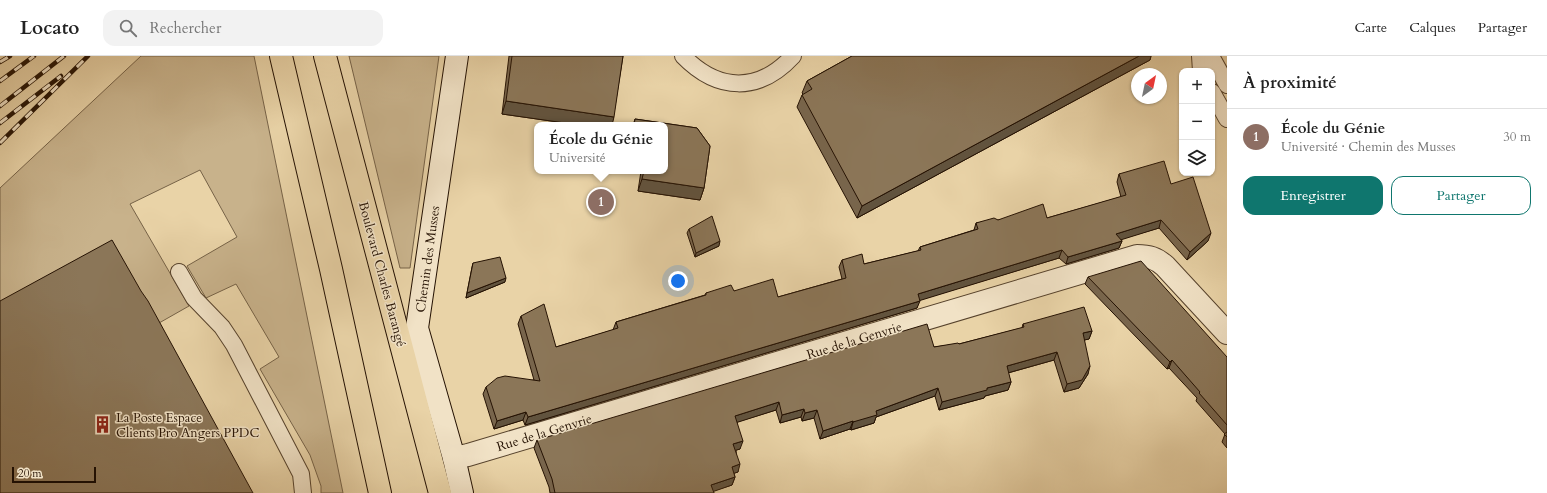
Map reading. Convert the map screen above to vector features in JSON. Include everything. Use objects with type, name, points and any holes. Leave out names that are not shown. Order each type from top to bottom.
[{"type":"highway","points":[[281,56],[331,269],[380,493]]},
{"type":"highway","name":"Boulevard Charles Barangé","points":[[325,56],[440,493]]},
{"type":"street","name":"Chemin des Musses","points":[[454,458],[417,328],[457,56]]},
{"type":"street","name":"Rue de la Genvrie","points":[[454,458],[1137,256],[1148,256],[1156,259],[1165,266],[1227,333]]},
{"type":"street","points":[[454,458],[462,493]]},
{"type":"lane","points":[[683,56],[694,67],[708,76],[723,82],[739,83],[756,81],[771,75],[784,66],[793,56]]},
{"type":"lane","points":[[1200,56],[1201,68]]},
{"type":"lane","points":[[1211,56],[1227,85]]},
{"type":"lane","points":[[1215,97],[1227,119]]},
{"type":"lane","points":[[179,272],[194,298],[222,327],[234,345],[301,474],[303,493]]},
{"type":"shaded area","points":[[141,56],[254,56],[343,493],[321,493],[321,486],[310,455],[260,369],[279,357],[236,284],[206,298],[187,266],[237,237],[200,170],[130,204],[189,306],[152,327],[0,310],[0,188]]},
{"type":"shaded area","points":[[349,56],[439,56],[410,268],[400,268]]},
{"type":"building","points":[[512,56],[623,56],[614,117],[506,101]]},
{"type":"building","points":[[852,56],[1139,56],[862,206],[802,95],[812,89],[807,81]]},
{"type":"building","points":[[635,119],[656,122],[634,122]]},
{"type":"building","points":[[668,124],[697,128],[710,146],[704,188],[642,179],[643,174],[668,174]]},
{"type":"building","points":[[1164,161],[1171,184],[1193,177],[1211,233],[1190,252],[1161,220],[1116,234],[1122,241],[1068,257],[1062,250],[918,294],[920,301],[528,417],[526,412],[497,421],[486,387],[497,378],[505,376],[540,381],[521,316],[544,304],[556,347],[618,328],[616,322],[706,295],[706,293],[731,285],[734,291],[773,279],[778,297],[846,278],[842,260],[862,254],[864,264],[921,250],[920,247],[978,229],[976,223],[994,218],[998,220],[1043,204],[1047,218],[1126,195],[1119,174]]},
{"type":"building","points":[[712,216],[720,241],[696,253],[689,229]]},
{"type":"building","name":"La Poste Espace Clients Pro Angers PPDC","points":[[112,240],[148,301],[253,493],[0,493],[0,301]]},
{"type":"building","points":[[500,257],[506,278],[467,293],[473,263]]},
{"type":"building","points":[[1141,261],[1227,357],[1227,425],[1172,360],[1170,362],[1088,277]]},
{"type":"building","points":[[1084,307],[1092,331],[1083,333],[1090,366],[1082,380],[1067,384],[1057,352],[1007,366],[1011,382],[942,402],[938,388],[876,411],[877,415],[823,431],[817,410],[805,413],[804,409],[782,415],[779,402],[735,416],[743,441],[733,444],[740,464],[732,467],[735,477],[711,485],[714,493],[555,493],[552,479],[537,440],[927,324],[934,347],[959,344],[1024,327],[1023,324]]},
{"type":"railway","points":[[0,62],[10,56]]},
{"type":"railway","points":[[0,81],[34,56]]},
{"type":"railway","points":[[0,106],[64,56]]},
{"type":"railway","points":[[0,143],[88,56]]},
{"type":"railway","points":[[0,123],[61,76]]},
{"type":"place","name":"École du Génie","points":[[601,202]]},
{"type":"place","name":"La Poste Espace Clients Pro Angers PPDC","points":[[103,424]]}]
